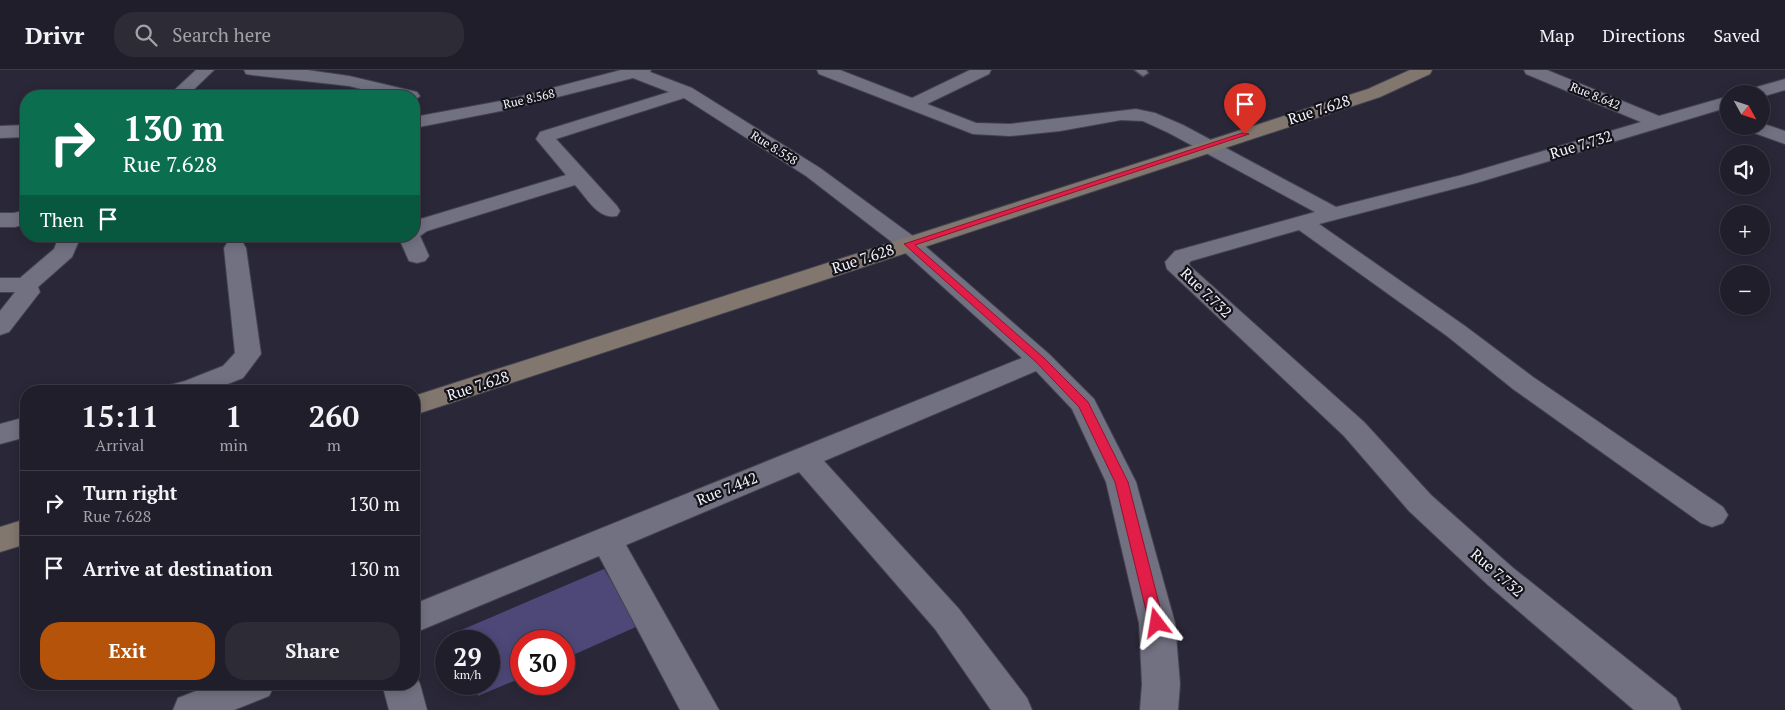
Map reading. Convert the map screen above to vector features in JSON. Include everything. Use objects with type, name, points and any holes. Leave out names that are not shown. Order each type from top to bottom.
[{"type":"main road","name":"Rue 7.628","points":[[420,404],[1374,92],[1424,70]]},
{"type":"main road","points":[[0,540],[20,533]]},
{"type":"street","points":[[184,90],[206,70]]},
{"type":"street","points":[[252,70],[306,74],[349,81],[384,90]]},
{"type":"street","points":[[825,70],[973,128],[1010,130],[1136,114],[1167,125],[1334,214]]},
{"type":"street","points":[[913,104],[983,70]]},
{"type":"street","name":"Rue 8.642","points":[[1532,70],[1658,122]]},
{"type":"street","name":"Rue 8.558","points":[[636,71],[686,92],[813,172],[909,244],[1040,360],[1084,405],[1121,482],[1157,623],[1161,684],[1159,710]]},
{"type":"street","name":"Rue 8.568","points":[[420,121],[515,103],[636,71]]},
{"type":"street","points":[[1770,89],[1785,84]]},
{"type":"street","points":[[609,211],[546,139],[547,136],[686,92]]},
{"type":"street","points":[[420,99],[437,103],[461,114]]},
{"type":"street","name":"Rue 7.732","points":[[1662,710],[1500,576],[1420,503],[1354,429],[1179,270],[1177,262],[1183,256],[1302,222],[1469,179],[1720,104]]},
{"type":"street","points":[[1704,108],[1720,114]]},
{"type":"street","points":[[0,132],[20,132]]},
{"type":"street","points":[[1770,132],[1785,138]]},
{"type":"street","points":[[420,226],[580,177]]},
{"type":"street","points":[[0,220],[20,219]]},
{"type":"street","points":[[1302,222],[1456,331],[1523,383],[1712,515]]},
{"type":"street","points":[[0,285],[25,286],[64,252],[68,242]]},
{"type":"street","points":[[201,385],[233,372],[248,354],[235,248]]},
{"type":"street","points":[[0,327],[28,292],[25,286]]},
{"type":"street","name":"Rue 7.442","points":[[420,616],[1040,360]]},
{"type":"street","points":[[0,434],[20,429]]},
{"type":"street","points":[[804,458],[947,619],[1013,710]]},
{"type":"street","points":[[606,539],[700,710]]},
{"type":"street","points":[[192,710],[241,690]]},
{"type":"street","points":[[403,690],[408,710]]},
{"type":"shaded area","points":[[604,569],[638,626],[575,654],[575,630],[510,630],[510,683],[500,687],[500,630],[461,630]]},
{"type":"route","points":[[1157,623],[1121,482],[1084,405],[1040,360],[909,244],[1245,134]]}]
